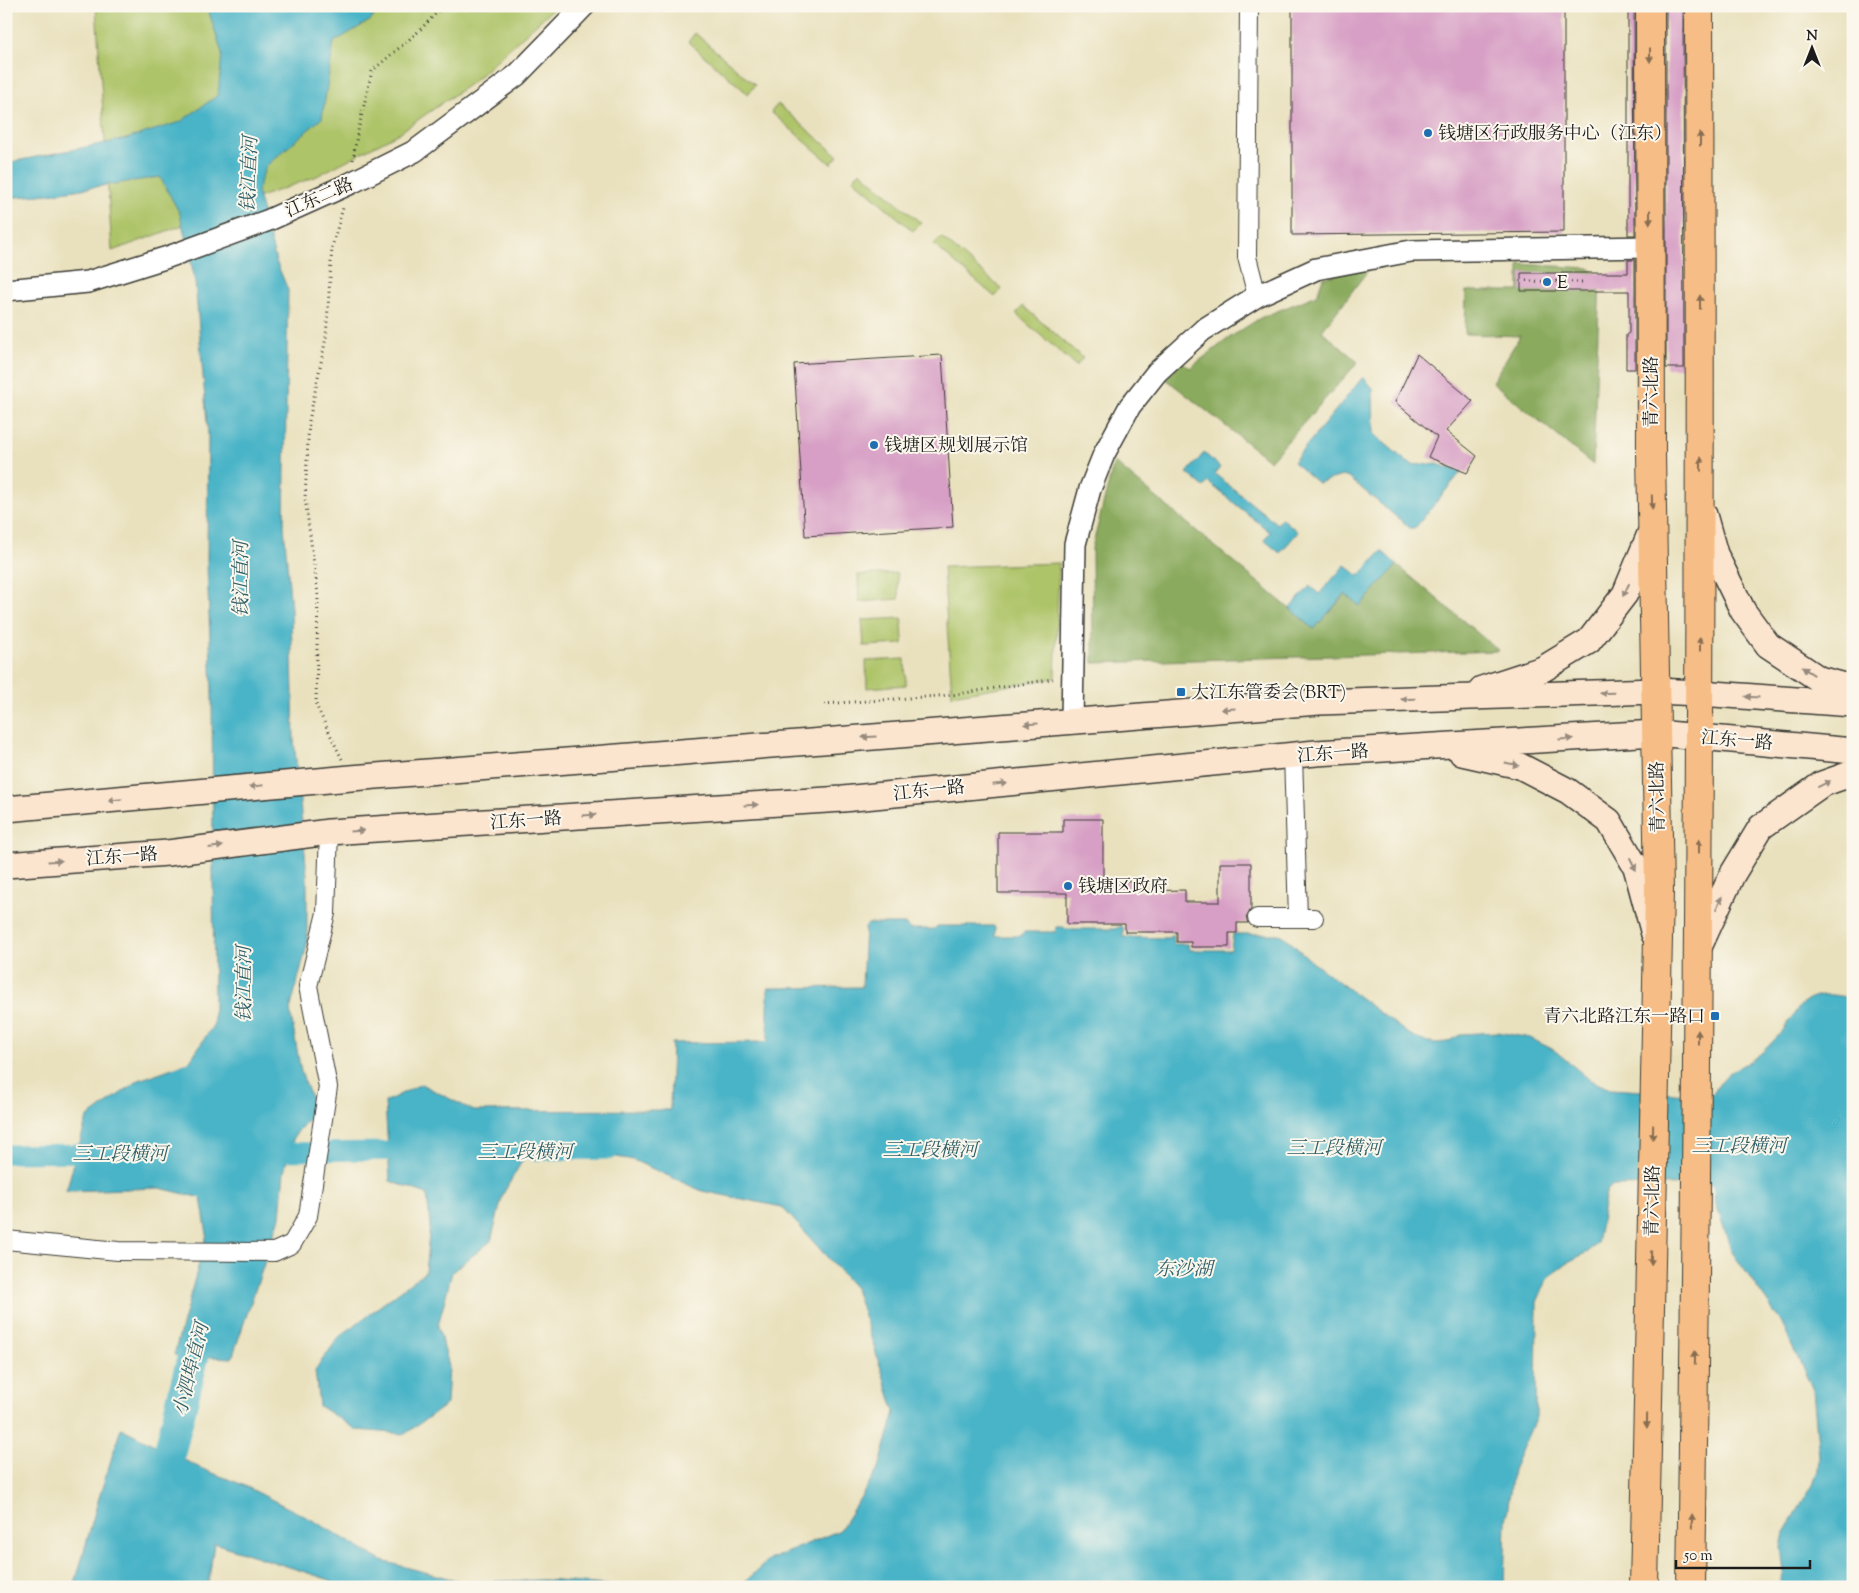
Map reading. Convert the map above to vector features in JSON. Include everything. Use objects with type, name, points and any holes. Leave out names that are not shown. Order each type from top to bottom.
[{"type":"main road","name":"青六北路","points":[[1644,1587],[1659,890],[1652,529],[1650,6]]},
{"type":"main road","points":[[1691,1587],[1699,947],[1701,503],[1699,6]]},
{"type":"main road","points":[[1701,503],[1715,554],[1743,611],[1768,646],[1819,679],[1853,688]]},
{"type":"main road","points":[[1456,698],[1542,669],[1589,641],[1625,594],[1652,529]]},
{"type":"main road","points":[[6,809],[164,796],[304,781],[1319,702],[1655,692],[1700,693],[1853,704]]},
{"type":"main road","name":"江东一路","points":[[6,865],[168,853],[319,834],[843,799],[1293,755],[1430,746],[1656,733],[1853,751]]},
{"type":"main road","points":[[1430,746],[1520,766],[1568,791],[1609,821],[1636,867],[1658,948]]},
{"type":"main road","points":[[1699,947],[1732,875],[1761,827],[1822,784],[1853,773]]},
{"type":"street","name":"江东二路","points":[[6,290],[88,282],[168,257],[269,220],[349,184],[415,151],[516,75],[584,6]]},
{"type":"street","points":[[1249,6],[1246,257],[1257,296]]},
{"type":"street","points":[[1072,721],[1075,544],[1090,489],[1104,454],[1130,406],[1157,372],[1203,330],[1257,296],[1316,269],[1411,251],[1650,247]]},
{"type":"street","points":[[1257,918],[1306,918],[1293,755]]},
{"type":"street","points":[[6,1240],[118,1251],[274,1252],[292,1244],[308,1216],[328,1087],[308,986],[326,913],[319,834]]},
{"type":"path","points":[[351,778],[316,705],[318,594],[306,498],[308,421],[326,338],[332,247],[349,184],[357,135],[372,71],[419,31],[443,6]]},
{"type":"path","points":[[1526,281],[1582,282]]},
{"type":"path","points":[[824,704],[952,695],[1073,675]]},
{"type":"green space","points":[[96,6],[556,6],[474,81],[399,133],[315,177],[112,251]]},
{"type":"green space","points":[[695,33],[755,85],[748,94],[688,42]]},
{"type":"green space","points":[[778,104],[838,156],[831,164],[771,112]]},
{"type":"green space","points":[[860,171],[921,223],[913,231],[853,179]]},
{"type":"green space","points":[[941,237],[1002,289],[995,297],[934,245]]},
{"type":"green space","points":[[1519,264],[1589,268],[1600,277],[1593,465],[1492,382],[1520,336],[1465,334],[1466,291],[1519,291]]},
{"type":"green space","points":[[1372,265],[1322,331],[1358,362],[1270,461],[1166,379],[1181,361],[1190,368],[1229,338],[1260,318],[1317,295],[1323,278]]},
{"type":"green space","points":[[1023,306],[1083,358],[1076,366],[1016,314]]},
{"type":"green space","points":[[1114,462],[1314,629],[1346,594],[1360,606],[1397,565],[1499,651],[1093,663],[1092,548]]},
{"type":"green space","points":[[1059,563],[1055,678],[952,695],[943,567]]},
{"type":"green space","points":[[897,573],[899,599],[859,602],[858,575]]},
{"type":"green space","points":[[902,618],[903,644],[864,646],[862,620]]},
{"type":"green space","points":[[905,659],[906,685],[867,688],[866,661]]},
{"type":"water","name":"钱江直河","points":[[207,6],[380,6],[371,20],[334,42],[322,118],[266,166],[257,191],[276,261],[288,290],[284,526],[291,610],[294,740],[307,875],[307,945],[290,1010],[301,1072],[316,1110],[294,1136],[284,1172],[280,1217],[232,1358],[174,1355],[207,1234],[201,1198],[160,1188],[66,1191],[87,1118],[139,1080],[189,1062],[214,1024],[212,691],[207,565],[208,435],[195,281],[180,214],[160,177],[49,194],[6,198],[6,163],[126,139],[180,122],[218,95],[222,53]]},
{"type":"water","points":[[1363,377],[1373,388],[1374,432],[1376,436],[1413,465],[1437,464],[1461,472],[1415,528],[1410,528],[1349,478],[1342,476],[1318,483],[1293,462]]},
{"type":"water","points":[[1204,453],[1220,467],[1215,474],[1277,524],[1282,518],[1298,532],[1280,553],[1264,540],[1270,532],[1208,482],[1204,487],[1187,473]]},
{"type":"water","points":[[1382,551],[1397,565],[1360,606],[1345,594],[1314,629],[1290,608],[1310,586],[1319,594],[1345,565],[1359,576]]},
{"type":"water","name":"东沙湖","points":[[868,924],[905,924],[909,929],[934,929],[937,926],[993,926],[995,927],[995,936],[1021,936],[1024,932],[1055,932],[1056,927],[1066,929],[1115,929],[1121,926],[1123,928],[1123,937],[1168,938],[1173,934],[1174,944],[1188,944],[1190,950],[1231,950],[1233,934],[1279,934],[1284,936],[1311,961],[1407,1033],[1423,1041],[1447,1042],[1462,1034],[1497,1032],[1530,1038],[1554,1050],[1590,1080],[1610,1089],[1707,1095],[1714,1093],[1726,1076],[1757,1057],[1767,1048],[1783,1031],[1801,1004],[1816,996],[1827,995],[1853,998],[1853,1587],[1778,1587],[1784,1572],[1781,1547],[1784,1533],[1813,1485],[1818,1471],[1819,1456],[1813,1390],[1781,1322],[1732,1252],[1715,1201],[1714,1188],[1710,1184],[1614,1186],[1609,1188],[1606,1193],[1597,1244],[1588,1252],[1568,1262],[1548,1278],[1537,1302],[1536,1417],[1513,1470],[1506,1521],[1504,1587],[739,1587],[769,1560],[840,1530],[879,1468],[895,1412],[855,1288],[782,1207],[702,1191],[633,1160],[574,1149],[525,1156],[503,1194],[491,1241],[452,1272],[438,1326],[449,1366],[447,1404],[405,1434],[357,1430],[319,1406],[315,1370],[339,1337],[425,1272],[430,1225],[427,1194],[390,1181],[385,1102],[421,1084],[474,1111],[670,1110],[672,1043],[766,1042],[768,1040],[768,988],[862,987],[865,927]]},
{"type":"water","points":[[121,1428],[200,1468],[243,1485],[314,1521],[382,1561],[463,1582],[545,1580],[630,1587],[336,1587],[330,1580],[214,1543],[208,1587],[74,1587]]},
{"type":"building","name":"钱塘区行政服务中心（江东）","points":[[1292,6],[1564,6],[1564,232],[1292,235]]},
{"type":"building","points":[[1628,6],[1634,6],[1635,235],[1628,235]]},
{"type":"building","points":[[1666,6],[1683,6],[1684,368],[1666,368]]},
{"type":"building","points":[[1628,260],[1635,260],[1635,369],[1626,369],[1626,335],[1629,333],[1629,291],[1521,291],[1521,273],[1628,273]]},
{"type":"building","points":[[1417,354],[1473,401],[1446,431],[1477,456],[1467,473],[1428,457],[1437,437],[1395,402]]},
{"type":"building","name":"钱塘区规划展示馆","points":[[942,355],[953,527],[805,536],[794,364]]},
{"type":"building","name":"钱塘区政府","points":[[1063,819],[1103,819],[1103,881],[1138,881],[1138,891],[1185,890],[1185,902],[1220,902],[1220,863],[1251,863],[1251,909],[1246,918],[1248,923],[1237,923],[1237,933],[1229,933],[1229,947],[1191,947],[1191,942],[1177,942],[1177,932],[1125,932],[1125,924],[1067,924],[1067,893],[998,893],[998,832],[1063,832]]},
{"type":"waterway","name":"三工段横河","points":[[535,1151],[610,1150]]},
{"type":"waterway","name":"三工段横河","points":[[265,1152],[412,1151]]},
{"type":"waterway","name":"三工段横河","points":[[6,1154],[102,1153]]},
{"type":"waterway","name":"小泗埠直河","points":[[159,1495],[204,1312]]},
{"type":"place","name":"钱塘区行政服务中心（江东）","points":[[1428,133]]},
{"type":"place","name":"E","points":[[1547,282]]},
{"type":"place","name":"钱塘区规划展示馆","points":[[874,445]]},
{"type":"place","name":"大江东管委会(BRT)","points":[[1181,692]]},
{"type":"place","name":"钱塘区政府","points":[[1068,886]]},
{"type":"place","name":"青六北路江东一路口","points":[[1715,1016]]}]
